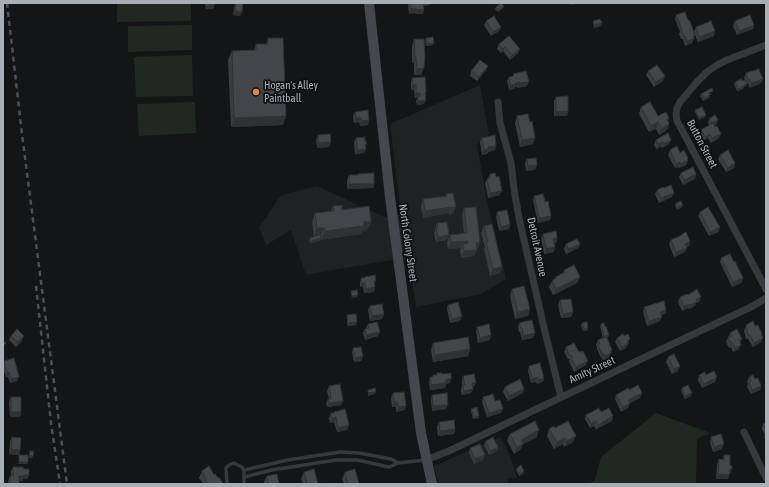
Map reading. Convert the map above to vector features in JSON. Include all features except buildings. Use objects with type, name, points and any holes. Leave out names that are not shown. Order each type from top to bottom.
[{"type":"main road","name":"North Colony Street","points":[[369,3],[390,197],[417,406],[426,460],[432,484]]},
{"type":"street","name":"Button Street","points":[[766,45],[727,60],[707,72],[680,102],[676,114],[677,121],[766,289]]},
{"type":"street","name":"Detroit Avenue","points":[[498,102],[500,123],[511,163],[519,218],[561,397]]},
{"type":"street","name":"Amity Street","points":[[426,460],[455,448],[753,306],[766,298]]},
{"type":"street","points":[[744,432],[766,478]]},
{"type":"lane","points":[[244,470],[288,460],[340,452],[359,453],[391,459],[398,463]]},
{"type":"lane","points":[[323,462],[325,454]]},
{"type":"lane","points":[[244,477],[272,470],[336,460],[356,460],[389,467],[398,463],[426,460]]},
{"type":"lane","points":[[227,484],[226,468],[229,464],[234,463],[242,467],[244,470],[244,484]]},
{"type":"shaded area","points":[[117,3],[191,3],[191,21],[117,22]]},
{"type":"shaded area","points":[[192,25],[192,50],[128,52],[128,26]]},
{"type":"shaded area","points":[[192,55],[193,96],[136,97],[134,57]]},
{"type":"shaded area","points":[[480,85],[489,134],[477,145],[487,201],[506,279],[481,294],[416,307],[408,257],[306,275],[291,230],[266,245],[259,228],[281,195],[317,186],[385,217],[401,215],[390,124]]},
{"type":"shaded area","points":[[195,102],[196,133],[139,136],[137,104]]},
{"type":"shaded area","points":[[656,413],[710,433],[697,439],[696,484],[588,484],[595,480],[601,457]]},
{"type":"shaded area","points":[[500,437],[509,453],[517,477],[507,479],[509,484],[439,484],[434,466]]},
{"type":"railway","points":[[7,3],[22,134],[67,484]]},
{"type":"railway","points":[[36,286],[51,423],[60,484]]},
{"type":"place","name":"Hogan's Alley Paintball","points":[[256,92]]}]
